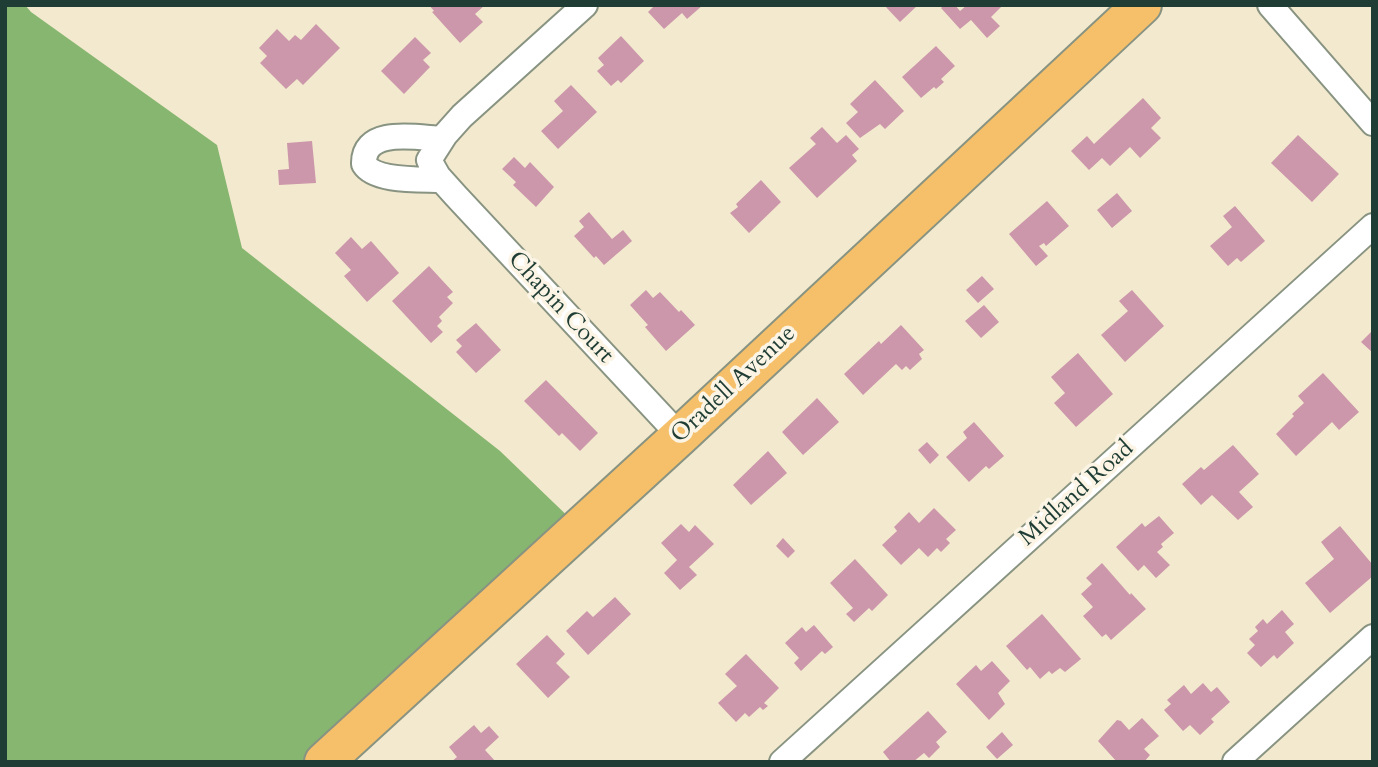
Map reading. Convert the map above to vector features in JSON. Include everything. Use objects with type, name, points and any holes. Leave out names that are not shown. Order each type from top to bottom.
[{"type":"main road","name":"Oradell Avenue","points":[[324,762],[680,436],[1142,5]]},
{"type":"street","name":"Chapin Court","points":[[585,5],[463,116],[437,160],[680,436]]},
{"type":"street","points":[[1270,5],[1373,122]]},
{"type":"street","name":"Midland Road","points":[[782,762],[1373,226]]},
{"type":"street","points":[[1235,762],[1373,637]]},
{"type":"green space","points":[[5,5],[25,5],[31,12],[217,145],[242,248],[500,451],[580,528],[324,762],[5,762]]},
{"type":"building","points":[[429,5],[485,5],[475,14],[483,22],[460,43],[432,12],[434,11]]},
{"type":"building","points":[[655,5],[703,5],[687,19],[682,13],[664,29],[648,12]]},
{"type":"building","points":[[884,5],[918,5],[900,22]]},
{"type":"building","points":[[944,5],[955,5],[960,11],[967,5],[1003,5],[991,17],[1000,26],[987,38],[971,20],[960,29],[941,8]]},
{"type":"building","points":[[316,24],[340,48],[303,85],[297,79],[286,89],[260,63],[267,56],[259,48],[277,29],[289,41],[295,35],[301,40]]},
{"type":"building","points":[[621,36],[644,61],[621,83],[618,80],[611,86],[597,71],[604,65],[598,58]]},
{"type":"building","points":[[415,37],[431,53],[423,60],[430,67],[404,94],[381,71]]},
{"type":"building","points":[[936,46],[955,66],[941,79],[944,82],[921,98],[902,77]]},
{"type":"building","points":[[875,80],[904,111],[885,129],[880,124],[860,138],[846,123],[858,112],[850,104]]},
{"type":"building","points":[[571,85],[597,112],[558,149],[541,131],[563,111],[554,101]]},
{"type":"building","points":[[1143,98],[1161,118],[1151,128],[1161,138],[1140,158],[1130,147],[1110,166],[1102,158],[1089,170],[1071,151],[1087,136],[1094,144]]},
{"type":"building","points":[[822,127],[837,143],[846,135],[859,149],[852,155],[857,161],[817,198],[789,168],[816,144],[810,138]]},
{"type":"building","points":[[1298,135],[1339,174],[1312,202],[1271,163]]},
{"type":"building","points":[[312,141],[316,183],[279,185],[278,170],[289,169],[287,143]]},
{"type":"building","points":[[514,157],[525,168],[530,162],[554,187],[536,207],[513,185],[516,182],[502,169]]},
{"type":"building","points":[[761,180],[781,202],[749,233],[730,213]]},
{"type":"building","points":[[1117,193],[1132,211],[1112,228],[1097,210]]},
{"type":"building","points":[[1047,201],[1069,226],[1046,246],[1044,243],[1039,246],[1048,256],[1036,266],[1009,234]]},
{"type":"building","points":[[1235,206],[1265,241],[1241,262],[1237,258],[1228,266],[1210,246],[1232,227],[1223,216]]},
{"type":"building","points":[[589,212],[612,239],[623,230],[632,241],[604,265],[574,236],[584,227],[579,221]]},
{"type":"building","points":[[351,237],[362,249],[371,241],[399,273],[367,302],[344,276],[351,270],[335,253]]},
{"type":"building","points":[[429,266],[453,292],[447,297],[453,303],[439,317],[442,321],[437,326],[443,332],[431,343],[392,301]]},
{"type":"building","points":[[982,276],[994,289],[978,303],[966,290]]},
{"type":"building","points":[[646,290],[653,298],[660,292],[695,325],[666,351],[630,305]]},
{"type":"building","points":[[1132,290],[1164,326],[1125,362],[1101,335],[1128,311],[1119,301]]},
{"type":"building","points":[[984,305],[999,322],[981,338],[965,321]]},
{"type":"building","points":[[476,323],[501,350],[476,373],[456,352],[462,346],[456,340]]},
{"type":"building","points":[[901,325],[924,350],[919,354],[922,359],[910,370],[906,366],[902,370],[896,364],[863,395],[844,374],[879,341],[881,344]]},
{"type":"building","points":[[1373,330],[1373,353],[1361,342]]},
{"type":"building","points":[[1078,353],[1113,394],[1076,427],[1054,403],[1065,393],[1051,377]]},
{"type":"building","points":[[1323,373],[1359,412],[1339,430],[1332,422],[1296,456],[1276,434],[1304,403],[1298,396]]},
{"type":"building","points":[[546,380],[598,433],[580,451],[562,433],[559,436],[524,401]]},
{"type":"building","points":[[817,398],[839,422],[803,455],[782,432]]},
{"type":"building","points":[[974,422],[1004,456],[989,469],[986,466],[969,482],[946,457],[967,438],[963,432]]},
{"type":"building","points":[[927,442],[939,455],[930,464],[918,450]]},
{"type":"building","points":[[1233,445],[1259,474],[1239,492],[1253,507],[1238,520],[1212,495],[1201,505],[1182,484],[1201,467],[1204,470]]},
{"type":"building","points":[[768,451],[787,473],[751,505],[733,485]]},
{"type":"building","points":[[934,508],[956,530],[946,539],[950,543],[941,552],[937,548],[928,557],[919,548],[901,565],[882,545],[897,531],[894,527],[909,512],[919,523]]},
{"type":"building","points":[[1159,516],[1174,533],[1161,544],[1163,547],[1157,552],[1170,565],[1156,578],[1144,565],[1138,571],[1116,547],[1142,523],[1145,527]]},
{"type":"building","points":[[681,524],[689,532],[695,525],[714,544],[689,567],[697,575],[680,590],[664,573],[677,560],[661,543]]},
{"type":"building","points":[[1340,526],[1373,565],[1373,576],[1330,613],[1305,583],[1334,559],[1321,542]]},
{"type":"building","points":[[783,538],[795,551],[788,558],[776,546]]},
{"type":"building","points":[[855,559],[888,595],[872,611],[869,608],[854,622],[846,614],[853,608],[830,583]]},
{"type":"building","points":[[1102,563],[1146,609],[1111,640],[1106,634],[1102,637],[1083,616],[1093,607],[1081,594],[1092,584],[1086,578]]},
{"type":"building","points":[[615,597],[631,614],[588,655],[566,631],[587,611],[593,617]]},
{"type":"building","points":[[1282,610],[1294,624],[1285,632],[1294,643],[1277,659],[1274,655],[1261,667],[1247,653],[1255,645],[1249,639],[1258,631],[1255,627],[1263,619],[1267,624]]},
{"type":"building","points":[[1042,614],[1081,659],[1065,672],[1060,668],[1052,674],[1049,671],[1040,679],[1030,667],[1027,670],[1006,646]]},
{"type":"building","points":[[814,625],[833,647],[825,654],[822,651],[801,671],[794,663],[799,658],[785,643],[802,627],[806,632]]},
{"type":"building","points":[[547,635],[565,654],[556,663],[570,677],[548,698],[516,664]]},
{"type":"building","points":[[746,654],[779,688],[764,703],[768,706],[763,710],[760,707],[749,717],[745,713],[736,722],[718,703],[737,686],[725,674]]},
{"type":"building","points":[[992,661],[1010,681],[998,693],[1005,704],[989,720],[956,684],[976,665],[981,671]]},
{"type":"building","points":[[1203,683],[1211,692],[1217,687],[1230,702],[1211,719],[1214,722],[1200,735],[1190,725],[1183,731],[1164,710],[1171,704],[1167,700],[1184,685],[1191,694]]},
{"type":"building","points":[[928,711],[947,732],[936,742],[940,747],[929,758],[924,753],[913,762],[891,762],[883,752]]},
{"type":"building","points":[[1142,718],[1159,736],[1144,749],[1150,755],[1144,762],[1117,762],[1098,741],[1117,720],[1129,730]]},
{"type":"building","points":[[474,725],[481,733],[489,726],[499,737],[485,750],[496,762],[451,762],[457,757],[449,747]]},
{"type":"building","points":[[1002,732],[1013,745],[997,759],[986,747]]}]
